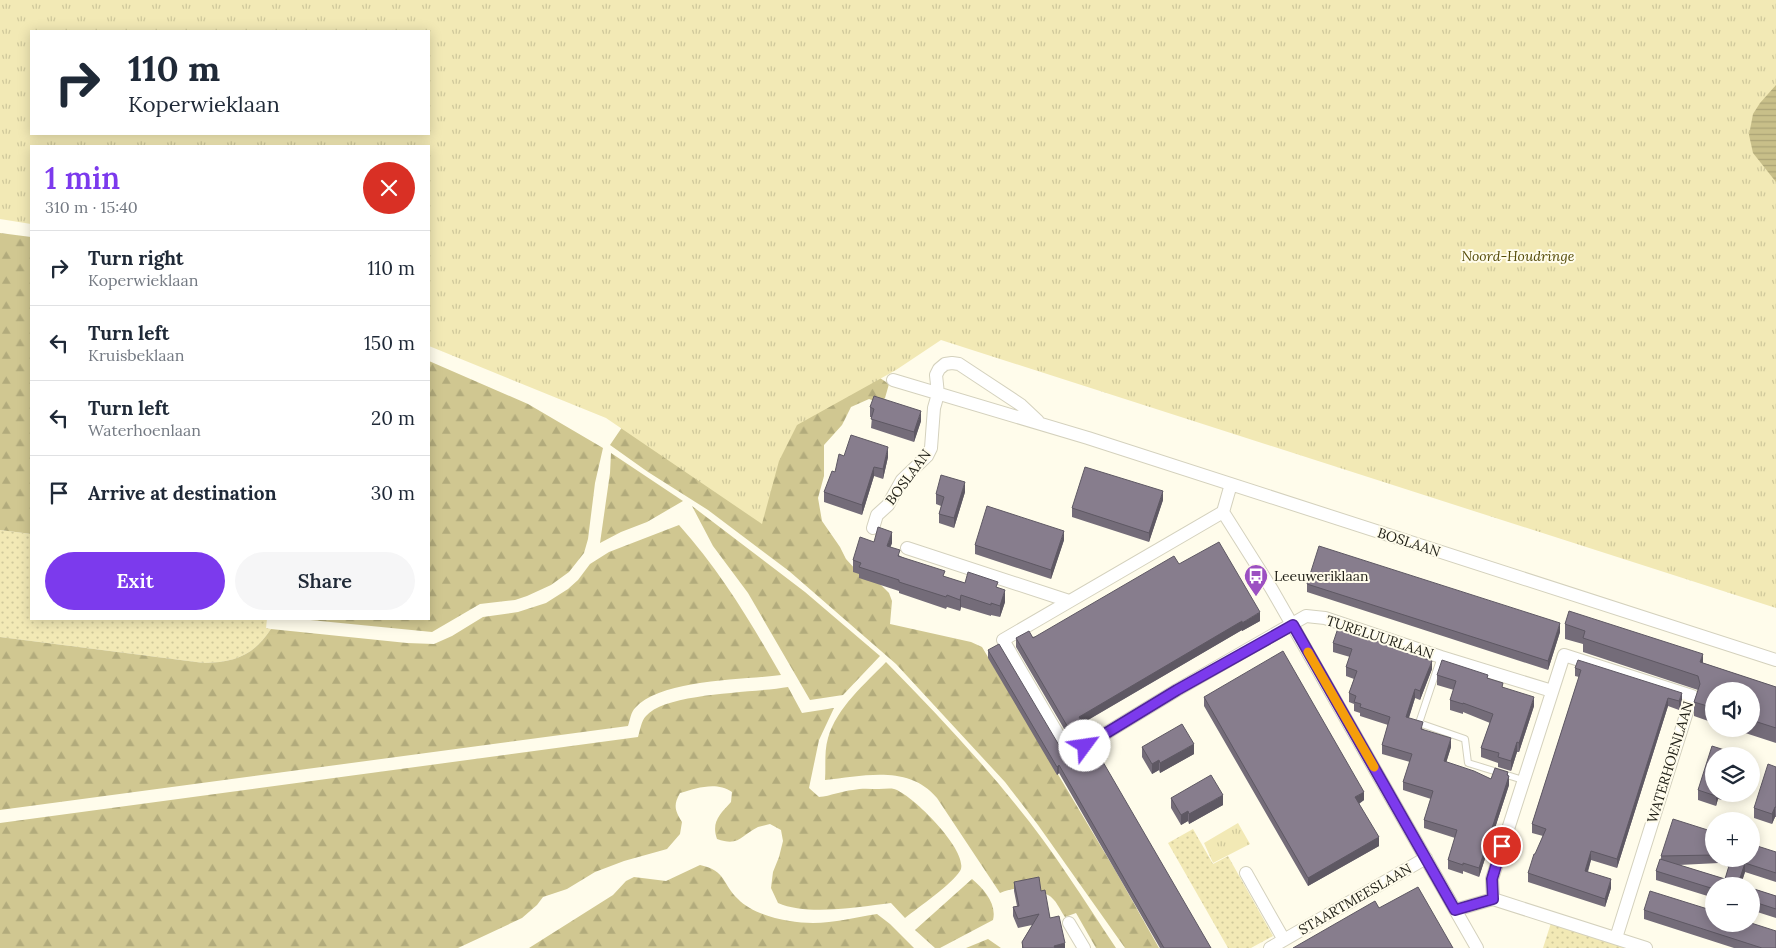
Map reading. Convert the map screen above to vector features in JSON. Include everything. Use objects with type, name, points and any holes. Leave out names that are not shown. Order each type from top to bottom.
[{"type":"street","name":"BOSLAAN","points":[[873,528],[877,515],[888,505],[902,480],[927,456],[933,437],[934,408],[938,394],[936,375],[945,364],[959,364],[1021,406],[1042,424]]},
{"type":"street","name":"BOSLAAN","points":[[892,380],[1042,424],[1776,660]]},
{"type":"street","points":[[1231,484],[1223,512],[1003,640],[1070,755],[1177,690],[1293,625]]},
{"type":"street","points":[[1223,512],[1293,625],[1477,948]]},
{"type":"street","points":[[907,548],[1069,601]]},
{"type":"street","name":"TURELUURLAAN","points":[[1293,625],[1306,616],[1325,618],[1441,657],[1552,691]]},
{"type":"street","name":"WATERHOENLAAN","points":[[1493,899],[1492,879],[1564,655],[1692,696],[1616,938]]},
{"type":"street","name":"STAARTMEESLAAN","points":[[1270,948],[1426,858]]},
{"type":"street","points":[[1246,873],[1284,940]]},
{"type":"street","points":[[1455,910],[1493,899],[1646,948]]},
{"type":"street","points":[[1069,922],[1084,948]]},
{"type":"lane","name":"TURELUURLAAN","points":[[1441,657],[1419,723],[1466,739],[1468,762],[1523,780]]},
{"type":"green space","name":"Noord-Houdringe","points":[[0,0],[1776,0],[1776,608],[941,340],[896,370],[797,425],[779,461],[762,524],[606,418],[430,346],[430,145],[30,145],[30,224],[0,219]]},
{"type":"green space","points":[[0,233],[30,237],[30,534],[0,530]]},
{"type":"green space","points":[[430,361],[528,404],[603,448],[595,483],[588,539],[584,553],[569,572],[551,585],[527,596],[515,600],[480,604],[432,632],[310,620],[430,620]]},
{"type":"green space","points":[[874,374],[889,384],[885,398],[880,403],[869,399],[851,407],[842,425],[824,445],[824,476],[818,498],[822,521],[846,559],[857,571],[881,585],[889,593],[892,601],[890,624],[971,642],[982,647],[1115,870],[1159,948],[1125,948],[1038,825],[1005,782],[896,664],[789,571],[708,510],[610,445],[629,417]]},
{"type":"green space","points":[[611,453],[683,501],[647,522],[600,543],[610,473]]},
{"type":"green space","points":[[692,506],[805,592],[880,656],[843,695],[810,700],[748,593],[713,546]]},
{"type":"green space","points":[[679,525],[722,579],[781,675],[704,682],[663,691],[647,698],[635,708],[628,726],[0,810],[0,637],[204,663],[225,661],[242,656],[257,646],[271,629],[434,644],[452,636],[483,617],[518,612],[546,603],[568,589],[578,580],[590,564],[609,552]]},
{"type":"green space","points":[[0,530],[30,534],[30,620],[267,620],[266,628],[271,629],[257,646],[242,656],[225,661],[204,663],[0,637]]},
{"type":"green space","points":[[886,662],[953,732],[1030,822],[1116,948],[1096,948],[1076,913],[1065,917],[1056,902],[1048,895],[1024,888],[1000,893],[937,798],[926,787],[913,780],[885,775],[825,780],[826,748],[832,727],[845,706]]},
{"type":"green space","points":[[788,687],[802,713],[834,708],[819,740],[809,788],[819,797],[859,789],[894,789],[926,812],[949,838],[957,851],[961,863],[960,871],[943,889],[905,918],[891,903],[818,910],[790,907],[778,903],[771,888],[773,872],[783,841],[781,830],[770,824],[752,830],[736,841],[731,842],[717,839],[715,833],[716,823],[720,814],[731,802],[732,792],[713,786],[680,793],[676,801],[676,811],[682,822],[680,834],[667,849],[624,861],[595,872],[567,889],[543,897],[522,918],[458,948],[0,948],[0,823],[638,737],[644,718],[657,708],[672,702],[712,695]]},
{"type":"green space","points":[[1238,823],[1250,844],[1213,863],[1204,843]]},
{"type":"green space","points":[[1193,829],[1213,864],[1228,856],[1273,936],[1251,948],[1228,948],[1168,843]]},
{"type":"green space","points":[[700,865],[720,874],[738,899],[753,910],[763,914],[794,922],[821,923],[877,914],[914,948],[529,948],[613,895],[626,881],[634,877],[666,881]]},
{"type":"green space","points":[[972,879],[988,897],[993,908],[993,920],[940,948],[935,948],[915,930]]},
{"type":"green space","points":[[1551,923],[1633,948],[1543,948]]},
{"type":"green space","points":[[988,939],[1001,948],[966,948]]},
{"type":"shaded area","points":[[1776,85],[1776,182],[1753,153],[1749,135],[1753,114]]},
{"type":"building","points":[[874,396],[921,411],[914,432],[871,419],[874,409],[870,407]]},
{"type":"building","points":[[851,435],[888,447],[883,469],[874,467],[862,505],[824,492],[832,471],[835,472],[839,454],[844,456]]},
{"type":"building","points":[[1085,467],[1163,491],[1149,533],[1072,508]]},
{"type":"building","points":[[941,475],[965,482],[954,518],[939,514],[944,497],[936,494]]},
{"type":"building","points":[[987,506],[1064,531],[1051,570],[975,545]]},
{"type":"building","points":[[878,527],[892,532],[887,546],[900,550],[898,556],[945,571],[943,576],[965,583],[968,572],[998,582],[996,587],[1005,590],[1000,606],[961,595],[960,600],[947,595],[946,597],[859,567],[861,563],[853,560],[860,537],[874,542]]},
{"type":"building","points":[[1219,542],[1260,612],[1079,717],[1084,729],[1073,736],[1016,638],[1029,631],[1033,638],[1174,556],[1179,564]]},
{"type":"building","points":[[1319,546],[1560,623],[1548,661],[1307,584]]},
{"type":"building","points":[[1569,611],[1703,654],[1700,662],[1776,687],[1776,728],[1760,723],[1760,682],[1705,682],[1705,705],[1694,702],[1700,684],[1698,676],[1583,638],[1585,631],[1565,624]]},
{"type":"building","points":[[1338,628],[1414,653],[1414,655],[1432,661],[1420,691],[1415,689],[1406,717],[1423,722],[1421,729],[1451,738],[1444,761],[1491,779],[1495,768],[1508,772],[1507,775],[1509,776],[1479,868],[1448,860],[1457,830],[1424,820],[1433,791],[1403,782],[1412,754],[1382,745],[1390,717],[1360,707],[1361,704],[1354,702],[1356,696],[1349,693],[1357,671],[1346,667],[1352,649],[1333,643]]},
{"type":"building","points":[[999,644],[1063,752],[1074,754],[1092,743],[1211,948],[1164,948],[1059,765],[1057,767],[988,650]]},
{"type":"building","points":[[1283,651],[1364,792],[1355,797],[1379,837],[1308,878],[1204,697]]},
{"type":"building","points":[[1442,660],[1488,675],[1487,678],[1503,683],[1502,687],[1534,697],[1511,761],[1498,757],[1499,753],[1481,748],[1493,714],[1450,700],[1456,681],[1437,675]]},
{"type":"building","points":[[1578,660],[1682,693],[1679,701],[1668,698],[1617,859],[1591,851],[1585,871],[1611,879],[1605,899],[1528,873],[1534,854],[1546,829],[1532,824],[1581,670],[1575,668]]},
{"type":"building","points":[[1182,724],[1194,744],[1160,763],[1159,760],[1152,764],[1142,747]]},
{"type":"building","points":[[1768,764],[1776,767],[1776,807],[1772,814],[1754,808],[1756,802],[1760,802],[1760,789]]},
{"type":"building","points":[[1705,768],[1705,792],[1698,790]]},
{"type":"building","points":[[1211,775],[1223,795],[1189,814],[1188,811],[1181,815],[1171,798]]},
{"type":"building","points":[[1673,819],[1705,829],[1705,855],[1661,856]]},
{"type":"building","points":[[1760,847],[1776,852],[1776,873],[1757,867],[1760,867]]},
{"type":"building","points":[[1660,859],[1718,877],[1705,877],[1705,886],[1656,871]]},
{"type":"building","points":[[1729,867],[1744,867],[1740,877],[1726,877]]},
{"type":"building","points":[[1039,877],[1041,891],[1045,890],[1050,918],[1059,916],[1065,943],[1054,946],[1055,948],[1023,948],[1022,942],[1039,914],[1018,919],[1013,907],[1019,906],[1014,882]]},
{"type":"building","points":[[1418,887],[1453,948],[1293,948],[1375,901],[1379,908]]},
{"type":"building","points":[[1650,891],[1705,908],[1705,930],[1644,910]]},
{"type":"building","points":[[1760,891],[1776,896],[1776,909],[1760,904]]},
{"type":"building","points":[[1760,926],[1776,931],[1776,948],[1762,948],[1712,932],[1760,932]]},
{"type":"slow traffic","points":[[1308,652],[1374,767]]},
{"type":"place","name":"Leeuweriklaan","points":[[1256,597]]},
{"type":"route","points":[[1085,746],[1177,690],[1293,625],[1455,910],[1493,899],[1492,879],[1502,846]]}]
